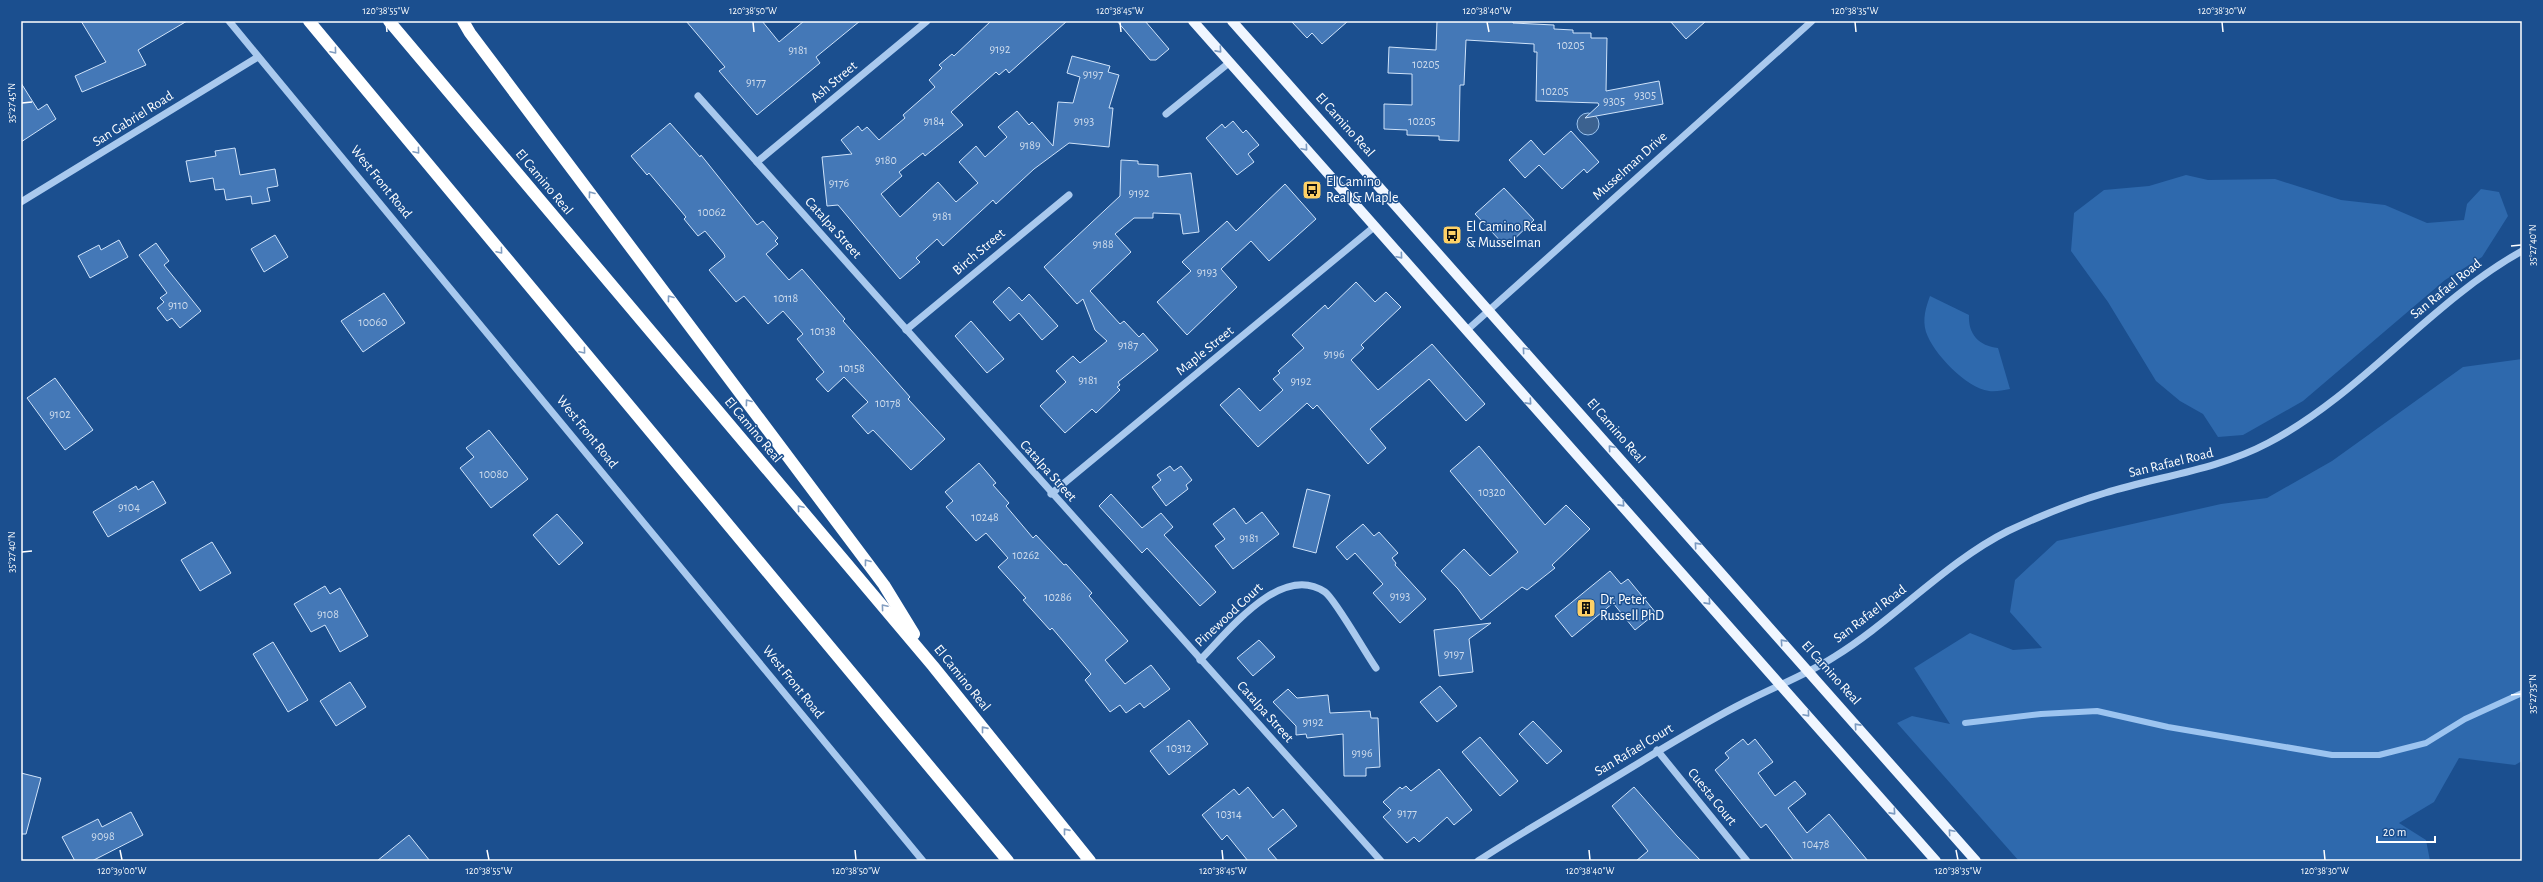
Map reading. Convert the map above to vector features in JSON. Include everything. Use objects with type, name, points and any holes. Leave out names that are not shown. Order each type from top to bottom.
[{"type":"highway","points":[[309,21],[1008,861]]},
{"type":"highway","name":"El Camino Real","points":[[389,21],[933,666],[1090,861]]},
{"type":"highway","points":[[464,21],[470,33],[884,585],[933,666]]},
{"type":"main road","points":[[1193,21],[1936,861]]},
{"type":"main road","name":"El Camino Real","points":[[1232,21],[1976,861]]},
{"type":"street","name":"West Front Road","points":[[229,21],[258,57],[274,73],[923,861]]},
{"type":"street","name":"Ash Street","points":[[757,162],[927,21]]},
{"type":"street","name":"Musselman Drive","points":[[1466,331],[1812,21]]},
{"type":"street","name":"San Gabriel Road","points":[[21,202],[258,57]]},
{"type":"street","points":[[1166,114],[1230,62]]},
{"type":"street","name":"Catalpa Street","points":[[698,96],[1051,494],[1381,861]]},
{"type":"street","name":"Birch Street","points":[[906,330],[1069,194]]},
{"type":"street","name":"Maple Street","points":[[1051,494],[1374,227]]},
{"type":"street","name":"San Rafael Road","points":[[1809,671],[1837,656],[1957,565],[2003,534],[2054,510],[2107,492],[2224,462],[2266,444],[2300,425],[2343,394],[2490,269],[2522,251]]},
{"type":"street","name":"Pinewood Court","points":[[1200,660],[1263,599],[1276,590],[1304,584],[1327,594],[1376,668]]},
{"type":"street","name":"San Rafael Court","points":[[1478,861],[1522,831],[1657,750],[1747,700],[1809,671]]},
{"type":"street","name":"Cuesta Court","points":[[1657,750],[1747,861]]},
{"type":"shaded area","points":[[1588,113],[1596,116],[1599,124],[1596,132],[1588,135],[1580,132],[1577,124],[1580,116]]},
{"type":"shaded area","points":[[2186,175],[2208,180],[2275,179],[2341,200],[2385,205],[2427,223],[2464,220],[2467,204],[2481,189],[2499,192],[2508,216],[2482,257],[2445,280],[2303,401],[2243,435],[2218,437],[2203,414],[2180,401],[2156,381],[2108,302],[2071,251],[2074,213],[2104,190],[2149,186]]},
{"type":"shaded area","points":[[1930,296],[1969,315],[1970,328],[1976,338],[1985,345],[1998,348],[2010,389],[1989,391],[1980,388],[1961,377],[1943,359],[1926,332],[1924,322],[1925,313]]},
{"type":"shaded area","points":[[2522,359],[2522,761],[2515,765],[2459,758],[2434,802],[2399,823],[2426,840],[2430,861],[2019,861],[1897,723],[1912,716],[1950,724],[1914,668],[1970,633],[2013,650],[2042,648],[2010,612],[2015,580],[2057,541],[2221,504],[2267,498],[2332,461],[2463,367]]},
{"type":"building","points":[[81,21],[187,21],[138,50],[146,65],[82,92],[75,76],[106,62]]},
{"type":"building","points":[[686,21],[762,21],[779,42],[804,21],[860,21],[816,57],[820,63],[757,115],[719,71],[725,67]]},
{"type":"building","points":[[991,21],[1067,21],[1009,73],[1006,69],[999,75],[996,72],[951,112],[963,125],[925,156],[923,153],[899,172],[902,176],[881,194],[900,217],[938,182],[956,202],[978,183],[959,162],[976,146],[985,157],[1007,137],[998,127],[1017,111],[1029,125],[1032,122],[1053,146],[1058,102],[1073,103],[1080,77],[1067,73],[1072,56],[1110,66],[1108,72],[1119,75],[1109,108],[1113,108],[1109,147],[1069,143],[1034,169],[996,204],[993,200],[943,246],[937,239],[916,258],[920,262],[900,279],[838,205],[827,206],[822,157],[852,154],[841,140],[858,126],[862,131],[867,127],[879,140],[905,118],[903,115],[935,87],[929,80],[942,68],[939,65],[952,54],[954,56]]},
{"type":"building","points":[[1117,21],[1145,21],[1169,49],[1156,60],[1150,60]]},
{"type":"building","points":[[1291,21],[1348,21],[1322,44],[1312,33],[1307,38]]},
{"type":"building","points":[[1437,21],[1513,21],[1513,23],[1554,25],[1554,29],[1573,30],[1573,33],[1591,33],[1591,38],[1607,38],[1606,91],[1659,81],[1663,104],[1585,118],[1599,105],[1598,103],[1536,101],[1537,52],[1534,52],[1534,44],[1466,40],[1464,85],[1460,85],[1459,141],[1439,140],[1439,136],[1407,135],[1407,130],[1384,129],[1384,104],[1412,105],[1412,74],[1388,73],[1389,47],[1436,50]]},
{"type":"building","points":[[1670,21],[1706,21],[1686,39]]},
{"type":"building","points":[[21,83],[38,110],[47,104],[56,119],[21,142]]},
{"type":"building","points":[[1233,121],[1243,133],[1246,130],[1259,145],[1248,154],[1254,162],[1237,175],[1206,138],[1222,124],[1225,128]]},
{"type":"building","points":[[670,123],[700,157],[701,155],[757,225],[763,221],[778,238],[775,241],[778,244],[766,254],[789,280],[802,269],[845,319],[843,321],[910,397],[908,399],[945,439],[911,470],[873,430],[868,434],[852,416],[868,402],[844,377],[828,392],[816,379],[824,372],[797,339],[803,334],[783,311],[768,324],[744,296],[736,302],[709,270],[725,257],[724,254],[705,231],[698,236],[684,219],[686,217],[649,173],[647,175],[631,156]]},
{"type":"building","points":[[1571,131],[1599,162],[1587,173],[1584,169],[1562,189],[1539,165],[1525,178],[1509,160],[1531,140],[1544,155]]},
{"type":"building","points":[[235,148],[240,175],[275,169],[278,186],[267,188],[270,201],[252,204],[251,196],[226,200],[224,189],[215,190],[213,178],[190,182],[186,161],[216,156],[215,151]]},
{"type":"building","points":[[1121,160],[1138,161],[1138,164],[1158,165],[1158,177],[1191,173],[1199,232],[1183,234],[1180,214],[1153,213],[1153,218],[1134,218],[1115,234],[1131,252],[1090,291],[1120,324],[1124,321],[1139,337],[1143,333],[1158,350],[1118,382],[1120,385],[1117,387],[1120,390],[1096,413],[1092,409],[1065,433],[1040,406],[1066,382],[1056,371],[1073,356],[1080,363],[1107,341],[1095,330],[1083,299],[1077,304],[1044,267],[1120,196]]},
{"type":"building","points":[[1285,184],[1316,219],[1269,261],[1251,241],[1221,269],[1237,287],[1187,335],[1157,302],[1191,271],[1182,262],[1227,221],[1236,231]]},
{"type":"building","points":[[1504,188],[1534,220],[1506,247],[1475,214]]},
{"type":"building","points":[[275,235],[288,257],[264,272],[251,249]]},
{"type":"building","points":[[119,240],[128,257],[90,278],[78,256],[99,245],[101,250]]},
{"type":"building","points":[[156,243],[169,261],[164,265],[201,311],[180,328],[172,318],[167,321],[157,308],[164,302],[160,298],[167,293],[139,255]]},
{"type":"building","points":[[1356,282],[1375,302],[1386,292],[1401,307],[1361,345],[1364,348],[1351,360],[1378,390],[1432,344],[1485,404],[1466,421],[1429,379],[1370,429],[1386,448],[1368,464],[1317,405],[1313,409],[1307,403],[1258,447],[1220,405],[1239,388],[1260,411],[1283,390],[1273,379],[1280,373],[1278,371],[1304,348],[1292,335],[1325,305],[1328,309]]},
{"type":"building","points":[[1009,287],[1022,301],[1029,294],[1058,326],[1042,340],[1019,313],[1010,321],[993,302]]},
{"type":"building","points":[[384,293],[405,323],[363,352],[341,321]]},
{"type":"building","points":[[971,321],[1004,359],[987,373],[955,336]]},
{"type":"building","points":[[55,378],[93,430],[65,450],[27,398]]},
{"type":"building","points":[[489,430],[528,479],[491,508],[460,468],[474,457],[466,448]]},
{"type":"building","points":[[1479,446],[1545,525],[1566,505],[1590,529],[1552,565],[1555,568],[1527,590],[1522,587],[1481,620],[1458,589],[1441,571],[1464,549],[1490,576],[1518,552],[1450,471]]},
{"type":"building","points":[[979,463],[996,483],[993,485],[1009,503],[1006,506],[1033,538],[1036,535],[1064,565],[1066,564],[1092,593],[1089,596],[1128,641],[1105,660],[1125,684],[1151,665],[1170,689],[1144,708],[1140,703],[1126,713],[1120,705],[1110,712],[1085,680],[1091,674],[1052,628],[1050,630],[1023,600],[1026,598],[998,567],[1008,558],[986,533],[976,541],[946,507],[953,501],[945,492]]},
{"type":"building","points":[[1170,466],[1174,471],[1181,466],[1192,480],[1186,485],[1188,489],[1166,506],[1152,487],[1161,480],[1157,475]]},
{"type":"building","points":[[153,481],[166,503],[108,537],[93,512],[136,486],[138,490]]},
{"type":"building","points":[[1307,489],[1330,495],[1316,553],[1293,547]]},
{"type":"building","points":[[1111,494],[1142,528],[1161,513],[1173,527],[1164,535],[1216,592],[1200,606],[1147,548],[1142,553],[1099,506]]},
{"type":"building","points":[[1234,508],[1246,524],[1262,512],[1279,534],[1233,569],[1215,546],[1225,539],[1213,524]]},
{"type":"building","points":[[557,514],[583,543],[559,565],[533,535]]},
{"type":"building","points":[[1363,524],[1374,536],[1379,532],[1398,553],[1392,558],[1396,563],[1395,565],[1426,599],[1400,623],[1373,593],[1383,584],[1355,553],[1347,560],[1336,547]]},
{"type":"building","points":[[212,542],[231,573],[200,591],[181,560]]},
{"type":"building","name":"Dr. Peter Russell PhD","points":[[1610,571],[1621,584],[1628,579],[1656,613],[1635,630],[1613,603],[1572,637],[1555,616]]},
{"type":"building","points":[[325,586],[330,594],[340,588],[368,636],[340,652],[325,625],[311,632],[294,604]]},
{"type":"building","points":[[1491,623],[1469,639],[1473,672],[1439,676],[1434,630]]},
{"type":"building","points":[[1259,640],[1275,657],[1253,676],[1237,658]]},
{"type":"building","points":[[273,642],[308,700],[288,712],[253,654]]},
{"type":"building","points":[[350,682],[366,707],[336,726],[320,701]]},
{"type":"building","points":[[1440,686],[1457,706],[1437,722],[1420,702]]},
{"type":"building","points":[[1288,689],[1297,698],[1328,695],[1330,713],[1370,711],[1371,718],[1378,718],[1380,767],[1366,768],[1366,776],[1344,776],[1343,734],[1307,738],[1306,734],[1296,735],[1296,726],[1273,702]]},
{"type":"building","points":[[1189,720],[1208,744],[1169,775],[1150,751]]},
{"type":"building","points":[[1533,721],[1562,751],[1547,764],[1519,734]]},
{"type":"building","points":[[1480,737],[1518,781],[1500,796],[1462,752]]},
{"type":"building","points":[[1743,739],[1748,745],[1755,739],[1773,762],[1758,773],[1775,796],[1795,781],[1806,794],[1788,808],[1807,833],[1829,814],[1868,861],[1794,861],[1766,824],[1761,828],[1715,770],[1729,758],[1725,753]]},
{"type":"building","points":[[1439,769],[1472,810],[1454,825],[1447,817],[1419,842],[1414,837],[1407,843],[1383,817],[1391,810],[1383,802],[1400,787],[1402,789],[1406,786],[1411,791]]},
{"type":"building","points":[[21,773],[41,778],[26,834],[21,834]]},
{"type":"building","points":[[1248,787],[1273,818],[1283,809],[1297,826],[1268,849],[1278,861],[1248,861],[1227,835],[1222,840],[1202,815],[1234,789],[1239,795]]},
{"type":"building","points":[[1634,787],[1701,861],[1636,861],[1648,851],[1612,806]]},
{"type":"building","points":[[131,812],[143,835],[92,861],[75,861],[62,837],[98,819],[102,827]]},
{"type":"building","points":[[409,835],[430,861],[377,861]]},
{"type":"waterway","points":[[1965,723],[2041,714],[2097,711],[2168,727],[2332,755],[2379,755],[2426,743],[2465,719],[2522,693]]},
{"type":"place","name":"El Camino Real & Maple","points":[[1312,190]]},
{"type":"place","name":"El Camino Real & Musselman","points":[[1452,235]]},
{"type":"place","name":"Dr. Peter Russell PhD","points":[[1586,608]]}]
